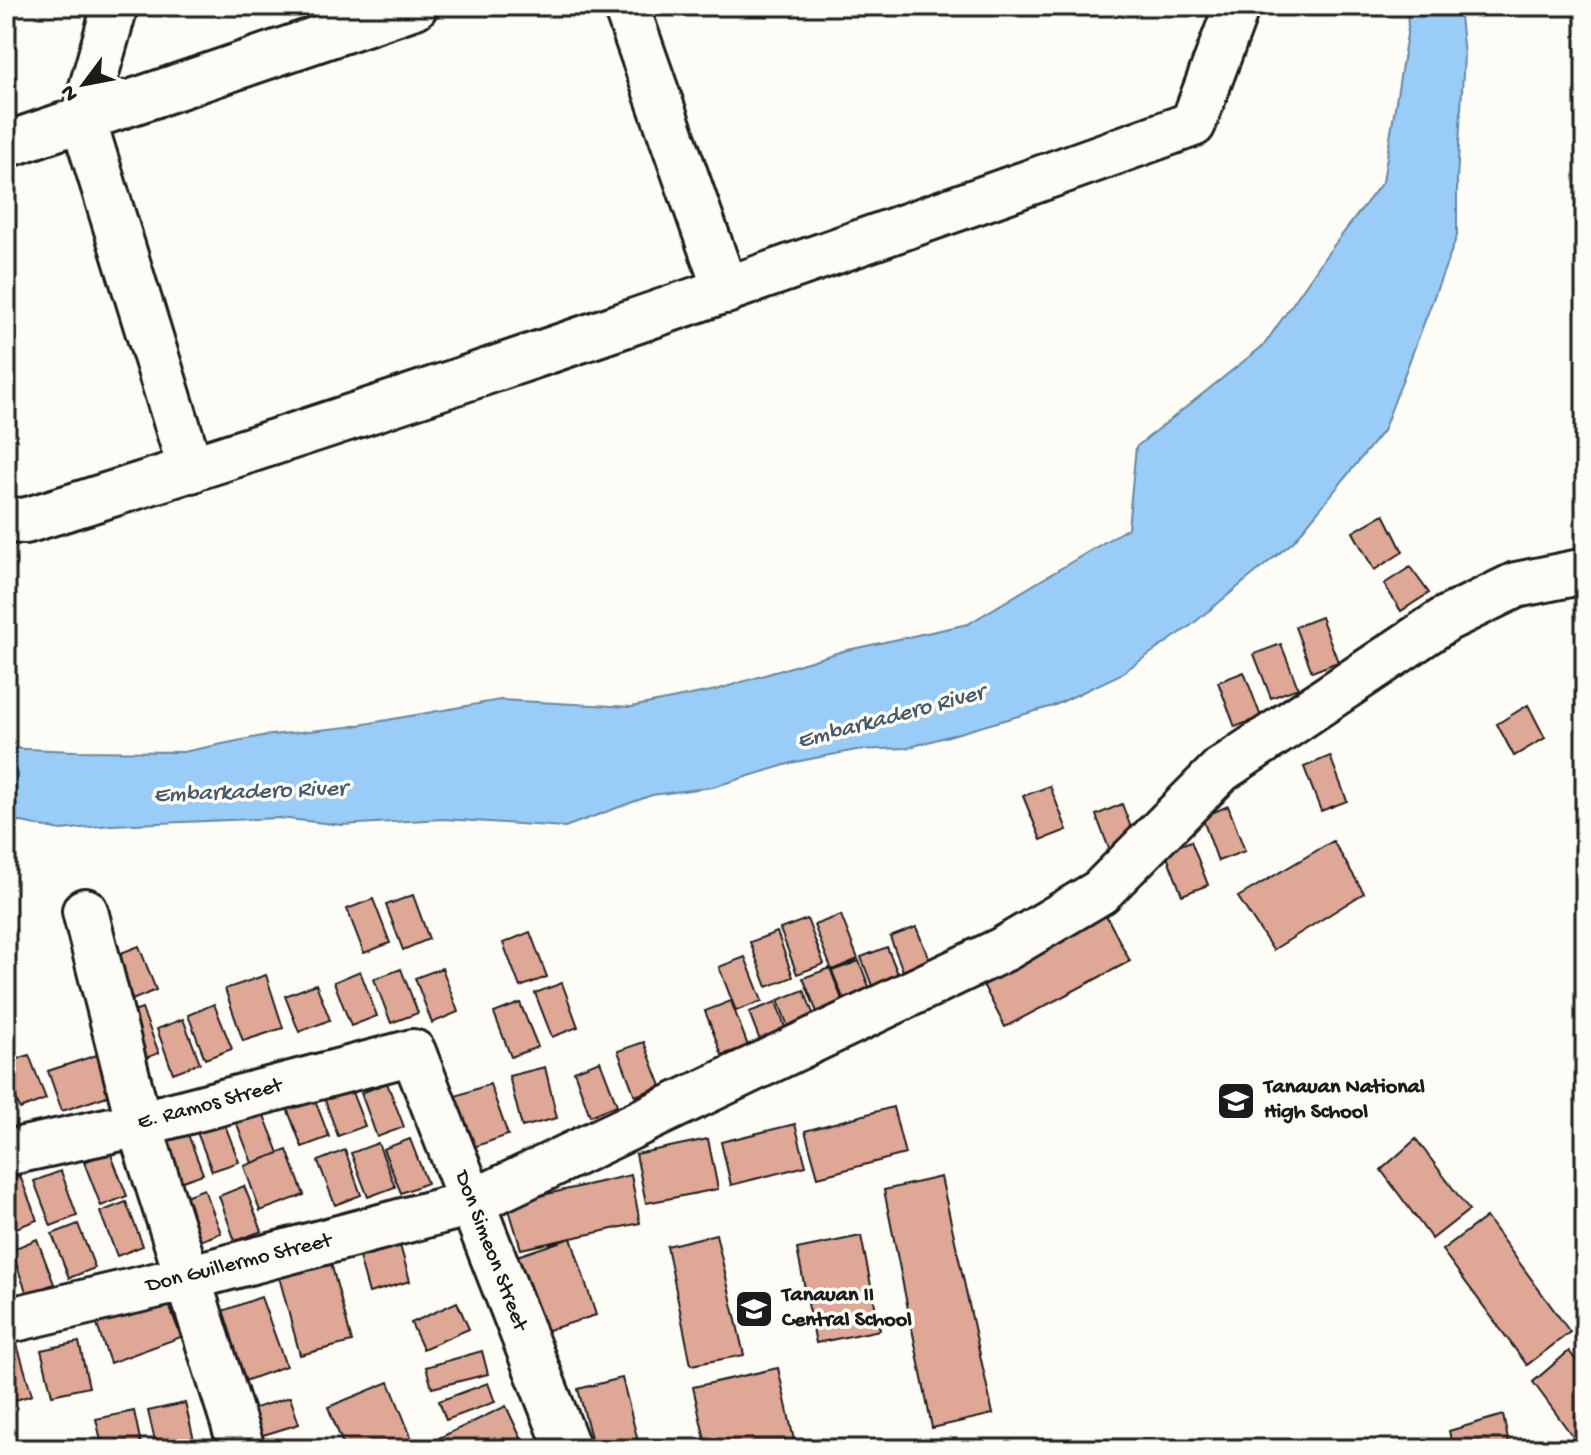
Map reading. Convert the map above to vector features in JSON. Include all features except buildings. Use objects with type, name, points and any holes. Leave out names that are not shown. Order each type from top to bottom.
[{"type":"street","points":[[115,6],[83,119],[191,470]]},
{"type":"street","points":[[6,145],[415,6]]},
{"type":"street","points":[[626,6],[726,291]]},
{"type":"street","points":[[6,520],[25,521],[191,470],[726,291],[1193,124],[1233,17],[1229,6]]},
{"type":"street","name":"Don Guillermo Street","points":[[6,1321],[188,1278],[471,1203],[1004,949],[1100,892],[1221,770],[1446,619],[1516,585],[1585,571]]},
{"type":"street","points":[[85,911],[139,1124],[242,1449]]},
{"type":"street","name":"Don Simeon Street","points":[[413,1052],[568,1449]]},
{"type":"street","name":"E. Ramos Street","points":[[6,1153],[139,1124],[413,1052]]},
{"type":"water","name":"Embarkadero River","points":[[1407,6],[1459,6],[1464,55],[1457,236],[1383,431],[1293,542],[1189,627],[1119,675],[1053,706],[907,748],[856,750],[795,762],[713,787],[652,795],[565,827],[443,819],[342,825],[279,818],[61,830],[6,819],[6,748],[183,752],[262,736],[348,727],[500,700],[631,707],[716,690],[843,651],[968,624],[1128,528],[1136,447],[1264,345],[1383,181],[1408,28]]},
{"type":"place","name":"Tanauan National High School","points":[[1236,1101]]},
{"type":"place","name":"Tanauan II Central School","points":[[754,1309]]}]
